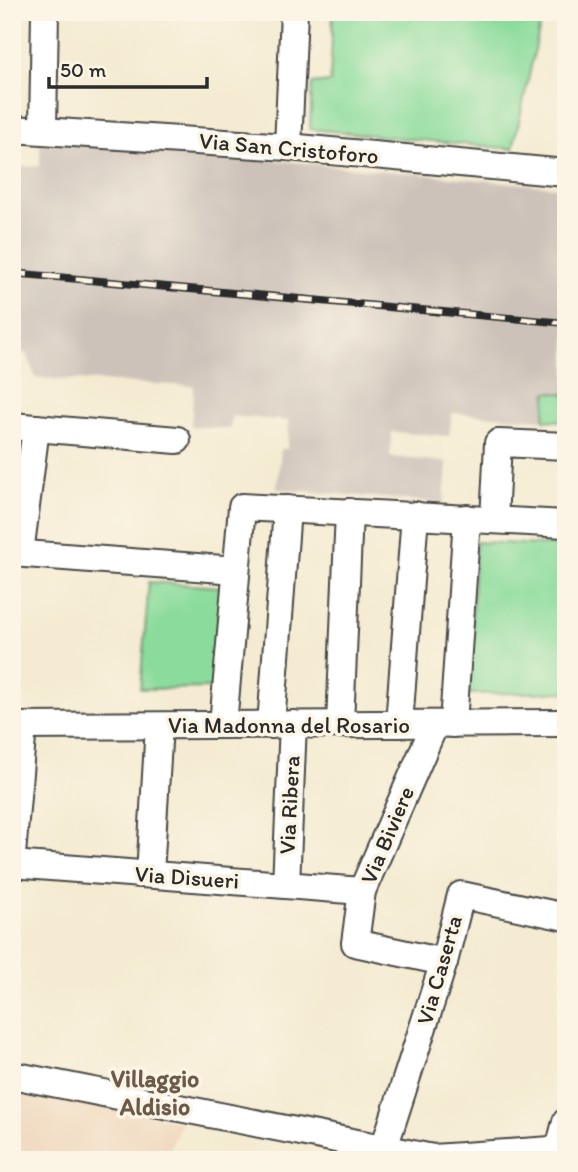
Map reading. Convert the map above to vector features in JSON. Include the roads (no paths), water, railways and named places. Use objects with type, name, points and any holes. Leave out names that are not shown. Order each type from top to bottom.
[{"type":"street","points":[[43,129],[45,12]]},
{"type":"street","points":[[288,147],[294,12]]},
{"type":"street","name":"Via San Cristoforo","points":[[12,129],[288,147],[566,173]]},
{"type":"street","points":[[177,440],[24,427],[16,553],[236,570]]},
{"type":"street","points":[[494,520],[498,443],[566,446]]},
{"type":"street","points":[[223,725],[242,507],[566,524]]},
{"type":"street","name":"Via Ribera","points":[[286,885],[282,725],[287,509]]},
{"type":"street","points":[[340,724],[349,512]]},
{"type":"street","points":[[399,724],[415,515]]},
{"type":"street","name":"Via Biviere","points":[[444,962],[355,943],[362,891],[444,724],[467,518]]},
{"type":"street","name":"Via Madonna del Rosario","points":[[18,726],[566,723]]},
{"type":"street","points":[[12,855],[18,726]]},
{"type":"street","points":[[150,874],[159,726]]},
{"type":"street","name":"Via Disueri","points":[[12,863],[362,891]]},
{"type":"street","name":"Via Caserta","points":[[384,1148],[444,962],[461,895],[566,918]]},
{"type":"street","points":[[12,1075],[430,1159],[563,1149],[566,1122]]},
{"type":"railway","points":[[12,273],[566,323]]},
{"type":"district","name":"Villaggio Aldisio","points":[[155,1093]]}]
